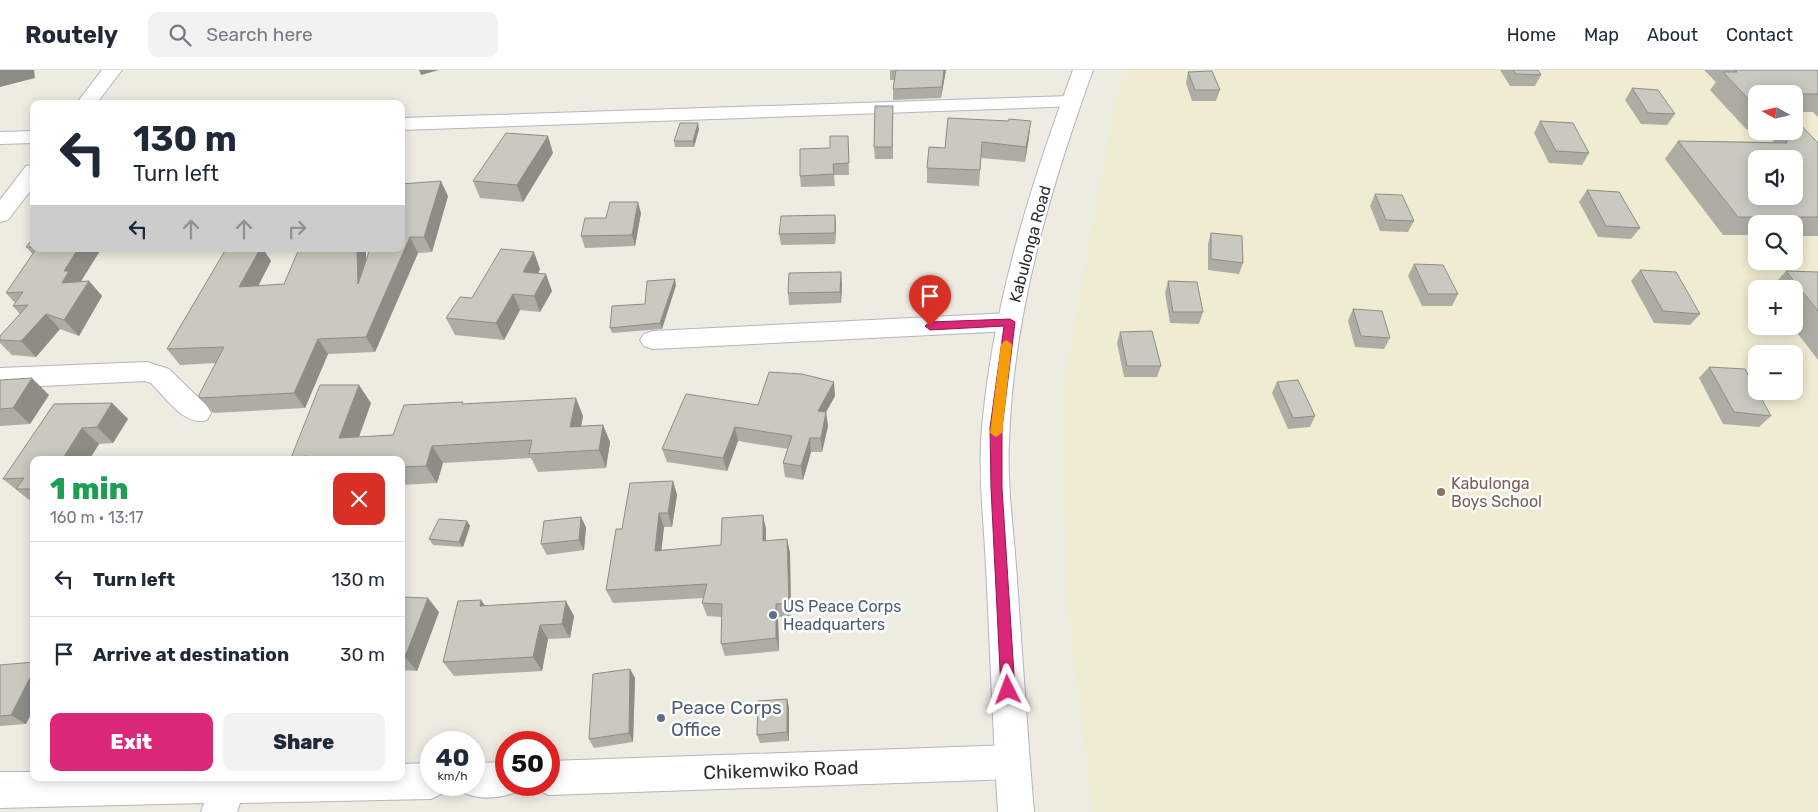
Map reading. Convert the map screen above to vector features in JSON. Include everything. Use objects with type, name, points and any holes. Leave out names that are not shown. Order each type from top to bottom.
[{"type":"street","points":[[89,100],[112,70]]},
{"type":"street","name":"Kabulonga Road","points":[[1016,812],[996,488],[996,428],[1010,322],[1040,201],[1083,70]]},
{"type":"street","points":[[405,124],[696,115],[888,105],[1071,102]]},
{"type":"street","points":[[0,138],[30,137]]},
{"type":"street","points":[[0,215],[30,176]]},
{"type":"street","points":[[653,340],[1010,322]]},
{"type":"street","points":[[0,378],[147,370],[160,376],[198,413]]},
{"type":"street","name":"Chikemwiko Road","points":[[560,778],[1012,762]]},
{"type":"street","points":[[0,790],[224,799],[420,782]]},
{"type":"shaded area","name":"Kabulonga Boys School","points":[[1128,70],[1818,70],[1818,812],[1093,812],[1066,592],[1062,393],[1115,105]]},
{"type":"building","points":[[896,70],[944,70],[942,87],[893,89]]},
{"type":"building","points":[[1513,70],[1538,70],[1541,75],[1516,74]]},
{"type":"building","points":[[1735,70],[1818,70],[1818,94],[1803,94],[1803,85],[1748,85],[1748,99],[1723,72],[1737,72]]},
{"type":"building","points":[[1212,71],[1220,90],[1195,90],[1188,72]]},
{"type":"building","points":[[1632,88],[1658,90],[1675,114],[1648,113]]},
{"type":"building","points":[[875,106],[893,106],[892,147],[874,147]]},
{"type":"building","points":[[948,118],[1031,121],[1026,147],[982,142],[980,170],[927,168],[929,147],[945,148]]},
{"type":"building","points":[[1540,121],[1573,123],[1589,153],[1556,151]]},
{"type":"building","points":[[680,123],[698,123],[693,141],[674,141]]},
{"type":"building","points":[[1803,127],[1818,143],[1818,217],[1803,217],[1803,215],[1748,215],[1748,217],[1738,217],[1678,141],[1787,143],[1787,140],[1803,140]]},
{"type":"building","points":[[506,133],[548,136],[517,185],[473,181]]},
{"type":"building","points":[[830,136],[848,136],[849,163],[833,164],[834,174],[800,176],[800,149],[830,148]]},
{"type":"building","points":[[441,181],[424,237],[410,237],[405,248],[405,184]]},
{"type":"building","points":[[1587,190],[1619,192],[1640,228],[1606,226]]},
{"type":"building","points":[[1375,194],[1402,195],[1414,221],[1386,220]]},
{"type":"building","points":[[610,202],[638,202],[632,235],[581,236],[585,218],[606,218]]},
{"type":"building","points":[[835,215],[835,233],[779,234],[781,216]]},
{"type":"building","points":[[1211,233],[1242,236],[1243,263],[1211,259]]},
{"type":"building","points":[[501,249],[534,252],[523,272],[546,274],[534,296],[513,294],[496,323],[446,318],[460,297],[472,298]]},
{"type":"building","points":[[34,252],[76,252],[64,271],[69,271],[62,283],[89,281],[64,320],[46,314],[21,341],[0,340],[0,336],[28,305],[13,306],[23,292],[6,293]]},
{"type":"building","points":[[224,252],[258,252],[239,287],[284,284],[298,252],[357,252],[358,284],[369,252],[403,252],[366,337],[318,339],[294,393],[200,398],[199,395],[224,347],[167,349]]},
{"type":"building","points":[[1414,264],[1443,265],[1458,294],[1428,294]]},
{"type":"building","points":[[1640,270],[1676,272],[1700,314],[1663,311]]},
{"type":"building","points":[[1786,271],[1818,272],[1818,311],[1803,292],[1803,280],[1793,280]]},
{"type":"building","points":[[841,272],[840,292],[788,293],[789,273]]},
{"type":"building","points":[[675,279],[660,323],[610,328],[612,306],[645,304],[647,281]]},
{"type":"building","points":[[1168,281],[1197,282],[1203,312],[1173,312]]},
{"type":"building","points":[[1353,309],[1382,311],[1390,338],[1361,336]]},
{"type":"building","points":[[1152,331],[1161,366],[1127,366],[1120,332]]},
{"type":"building","points":[[1709,367],[1745,369],[1748,375],[1748,400],[1762,400],[1771,416],[1734,412]]},
{"type":"building","points":[[769,372],[802,374],[834,382],[818,411],[826,412],[821,438],[810,438],[801,466],[783,463],[792,436],[735,427],[723,458],[662,449],[686,394],[758,405]]},
{"type":"building","points":[[32,378],[13,408],[0,409],[0,380]]},
{"type":"building","points":[[1298,380],[1315,416],[1293,418],[1277,382]]},
{"type":"building","points":[[320,385],[359,385],[339,438],[393,435],[404,405],[463,402],[462,404],[576,398],[570,427],[603,425],[599,450],[529,454],[532,440],[432,446],[426,466],[405,467],[405,456],[292,456]]},
{"type":"building","points":[[112,403],[97,427],[82,428],[64,456],[30,456],[30,489],[16,489],[24,478],[3,479],[54,404]]},
{"type":"building","points":[[673,481],[668,513],[659,513],[655,551],[721,545],[722,518],[763,515],[763,541],[787,539],[789,603],[776,604],[776,638],[721,644],[722,604],[702,603],[707,584],[606,590],[616,529],[622,529],[630,483]]},
{"type":"building","points":[[581,517],[579,540],[541,544],[544,521]]},
{"type":"building","points":[[439,519],[467,521],[459,542],[429,539]]},
{"type":"building","points":[[405,597],[428,598],[405,657]]},
{"type":"building","points":[[481,600],[480,606],[566,601],[562,624],[540,625],[533,657],[443,662],[458,601]]},
{"type":"building","points":[[30,662],[30,678],[11,715],[0,716],[0,665]]},
{"type":"building","points":[[630,669],[629,733],[589,739],[593,674]]},
{"type":"building","points":[[787,699],[787,732],[757,735],[758,701]]},
{"type":"slow traffic","points":[[996,433],[1006,344]]},
{"type":"place","name":"Kabulonga Boys School","points":[[1441,492]]},
{"type":"place","name":"US Peace Corps Headquarters","points":[[773,615]]},
{"type":"place","name":"Peace Corps Office","points":[[661,718]]},
{"type":"route","points":[[930,326],[1010,322],[996,428],[996,488],[1008,690]]}]
